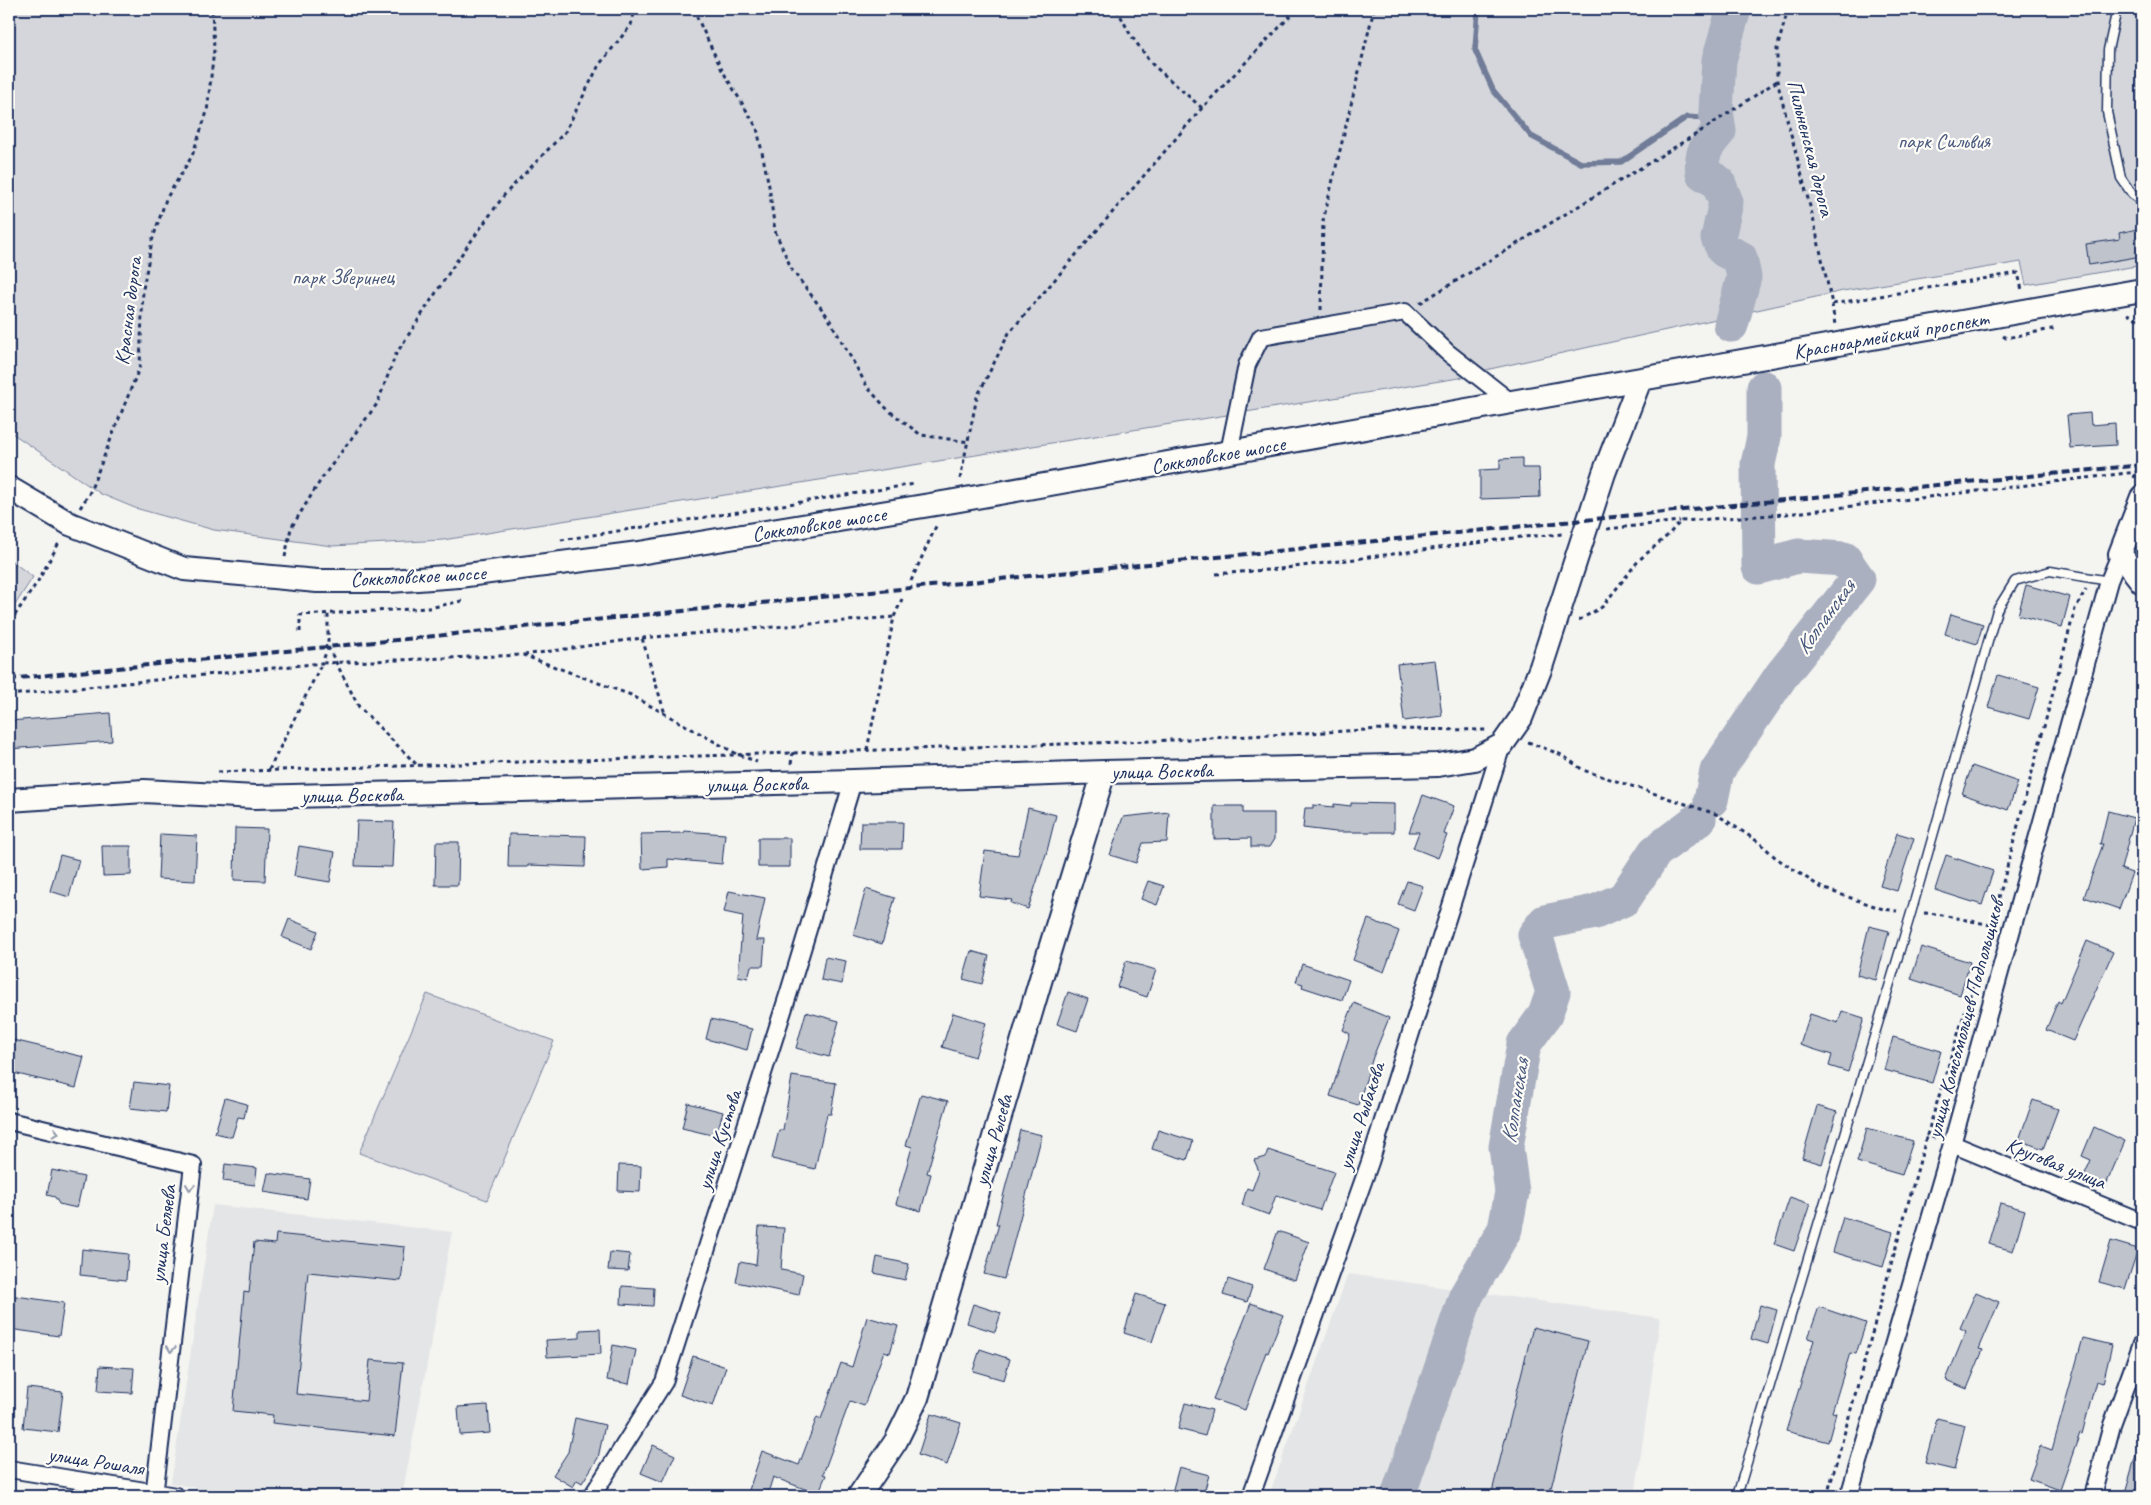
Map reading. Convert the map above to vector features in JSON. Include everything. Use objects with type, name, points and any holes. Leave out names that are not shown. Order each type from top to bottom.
[{"type":"main road","name":"Красноармейский проспект","points":[[1640,380],[2142,290]]},
{"type":"main road","name":"Сокколовское шоссе","points":[[9,488],[70,524],[184,569],[317,581],[390,581],[459,576],[640,553],[954,501],[1640,380]]},
{"type":"main road","points":[[1506,740],[1521,718],[1541,667],[1585,532],[1640,380]]},
{"type":"main road","points":[[2142,497],[2120,554],[2142,582]]},
{"type":"main road","name":"улица Воскова","points":[[9,800],[144,791],[255,797],[853,781],[1104,772],[1438,765],[1476,759],[1506,740]]},
{"type":"main road","name":"улица Рысева","points":[[859,1496],[896,1440],[916,1398],[1104,772]]},
{"type":"street","points":[[1229,452],[1247,365],[1261,337],[1321,326],[1405,312],[1447,352],[1512,403]]},
{"type":"street","name":"улица Комсомольцев Подпольщиков","points":[[1850,1496],[1952,1144],[2109,581],[2120,554]]},
{"type":"street","name":"улица Рыбакова","points":[[1251,1496],[1370,1162],[1490,781],[1506,740]]},
{"type":"street","points":[[1476,759],[1485,769],[1490,781]]},
{"type":"street","name":"улица Кустова","points":[[592,1496],[664,1382],[789,992],[853,781]]},
{"type":"street","name":"улица Беляева","points":[[9,1121],[193,1165],[154,1494]]},
{"type":"street","name":"Круговая улица","points":[[1952,1144],[2142,1222]]},
{"type":"street","points":[[2093,1496],[2112,1425],[2142,1343]]},
{"type":"street","name":"улица Рошаля","points":[[9,1469],[154,1494],[176,1496]]},
{"type":"lane","points":[[2116,9],[2108,50],[2107,112],[2121,178],[2132,194],[2142,201]]},
{"type":"lane","points":[[1737,1496],[1910,913],[1997,610],[2015,582],[2050,571],[2109,581]]},
{"type":"path","name":"Красная дорога","points":[[9,621],[38,581],[89,494],[140,366],[143,289],[152,241],[166,199],[192,156],[207,112],[214,50],[212,9]]},
{"type":"path","points":[[281,577],[291,528],[322,478],[377,404],[396,354],[456,262],[505,194],[565,132],[599,65],[631,25],[635,9]]},
{"type":"path","points":[[693,9],[722,70],[757,128],[769,186],[775,231],[792,270],[828,317],[868,388],[888,410],[921,435],[968,442]]},
{"type":"path","points":[[1117,9],[1130,34],[1152,64],[1202,108]]},
{"type":"path","points":[[911,581],[940,518],[954,501],[977,397],[1009,333],[1202,108],[1297,9]]},
{"type":"path","points":[[1321,326],[1320,280],[1323,220],[1374,9]]},
{"type":"path","name":"Пильненская дорога","points":[[1788,9],[1777,49],[1777,81],[1831,294],[1835,325]]},
{"type":"path","points":[[1405,312],[1698,133],[1777,81]]},
{"type":"path","points":[[1832,304],[2018,273]]},
{"type":"path","points":[[1216,574],[1279,569],[1521,537],[1735,516],[1786,514],[2136,472]]},
{"type":"path","points":[[1572,623],[1602,607],[1639,560],[1681,521]]},
{"type":"path","points":[[1827,1496],[1927,1135],[1992,924],[2075,609],[2092,578]]},
{"type":"path","points":[[866,750],[894,617],[902,599]]},
{"type":"path","points":[[300,632],[300,615],[429,608],[462,601]]},
{"type":"path","points":[[268,770],[322,663],[328,647],[328,613]]},
{"type":"path","points":[[9,696],[322,663],[523,655],[642,638],[894,617]]},
{"type":"path","points":[[642,638],[665,714]]},
{"type":"path","points":[[328,647],[359,708],[417,765]]},
{"type":"path","points":[[523,655],[631,695],[735,753]]},
{"type":"path","points":[[209,772],[735,753],[1152,741],[1384,730],[1482,729],[1506,740],[1562,755],[1583,770],[1716,814],[1760,843],[1776,858],[1822,888],[1883,909],[1937,914],[1992,924],[2011,930]]},
{"type":"path","points":[[1927,1135],[1952,1144]]},
{"type":"shaded area","points":[[213,1205],[452,1232],[402,1496],[236,1496],[171,1483]]},
{"type":"shaded area","points":[[1348,1274],[1660,1318],[1635,1496],[1269,1496]]},
{"type":"green space","name":"парк Зверинец","points":[[9,9],[2142,9],[2142,265],[2026,285],[2021,262],[1843,291],[1490,369],[1459,378],[443,540],[332,546],[214,530],[135,508],[101,494],[9,431]]},
{"type":"green space","points":[[9,559],[33,577],[15,605],[9,605]]},
{"type":"green space","points":[[427,994],[554,1041],[487,1200],[359,1153]]},
{"type":"building","points":[[2142,228],[2142,256],[2089,265],[2086,244],[2120,239],[2119,233]]},
{"type":"building","points":[[2090,413],[2091,425],[2115,423],[2116,445],[2070,448],[2067,415]]},
{"type":"building","points":[[1522,458],[1522,468],[1539,468],[1540,497],[1480,499],[1480,470],[1500,469],[1500,459]]},
{"type":"building","points":[[2026,585],[2070,597],[2062,627],[2018,615]]},
{"type":"building","points":[[1951,614],[1983,624],[1977,644],[1945,634]]},
{"type":"building","points":[[1435,660],[1442,716],[1404,721],[1397,664]]},
{"type":"building","points":[[1998,675],[2039,687],[2029,719],[1988,707]]},
{"type":"building","points":[[110,713],[112,741],[9,749],[9,721]]},
{"type":"building","points":[[1972,766],[2018,782],[2008,810],[1962,794]]},
{"type":"building","points":[[1423,795],[1454,806],[1444,834],[1447,835],[1438,858],[1413,848],[1419,832],[1409,832]]},
{"type":"building","points":[[1351,803],[1394,804],[1394,832],[1336,832],[1303,828],[1305,808],[1313,808],[1313,805],[1334,807],[1334,804],[1351,806]]},
{"type":"building","points":[[1214,806],[1243,806],[1243,813],[1274,813],[1274,839],[1269,847],[1251,847],[1251,838],[1214,839]]},
{"type":"building","points":[[1028,808],[1056,815],[1047,851],[1028,909],[1011,903],[1012,900],[979,896],[985,851],[1018,855]]},
{"type":"building","points":[[2108,811],[2134,818],[2121,869],[2132,873],[2119,909],[2084,897],[2103,844],[2100,844]]},
{"type":"building","points":[[1169,812],[1167,842],[1143,843],[1136,863],[1110,855],[1123,817]]},
{"type":"building","points":[[357,821],[394,822],[392,867],[355,866]]},
{"type":"building","points":[[861,822],[903,822],[902,849],[860,849]]},
{"type":"building","points":[[235,828],[267,829],[265,881],[234,880]]},
{"type":"building","points":[[684,831],[725,834],[722,864],[668,859],[668,867],[642,869],[641,834],[684,833]]},
{"type":"building","points":[[1897,833],[1914,838],[1897,891],[1880,886]]},
{"type":"building","points":[[160,834],[197,836],[195,881],[158,879]]},
{"type":"building","points":[[509,834],[586,836],[585,867],[528,865],[528,867],[508,867]]},
{"type":"building","points":[[758,838],[790,838],[790,867],[758,867]]},
{"type":"building","points":[[436,842],[459,842],[458,885],[435,885]]},
{"type":"building","points":[[102,846],[131,846],[131,875],[103,876]]},
{"type":"building","points":[[299,846],[335,852],[330,882],[294,876]]},
{"type":"building","points":[[60,855],[79,860],[69,897],[50,891]]},
{"type":"building","points":[[1946,855],[1993,871],[1982,905],[1935,890]]},
{"type":"building","points":[[1148,881],[1164,886],[1157,905],[1141,899]]},
{"type":"building","points":[[1407,881],[1423,886],[1414,910],[1398,904]]},
{"type":"building","points":[[866,889],[895,898],[882,944],[853,935]]},
{"type":"building","points":[[729,891],[765,898],[756,940],[765,940],[763,966],[751,966],[748,978],[738,976],[743,916],[724,912]]},
{"type":"building","points":[[289,919],[318,931],[311,949],[282,937]]},
{"type":"building","points":[[1368,919],[1399,931],[1384,972],[1353,960]]},
{"type":"building","points":[[1869,926],[1889,931],[1876,980],[1857,975]]},
{"type":"building","points":[[2087,941],[2113,952],[2073,1041],[2046,1030],[2058,1001],[2061,1003]]},
{"type":"building","points":[[1921,947],[1970,962],[1960,995],[1911,979]]},
{"type":"building","points":[[971,951],[989,956],[982,984],[963,979]]},
{"type":"building","points":[[825,957],[846,961],[842,984],[821,980]]},
{"type":"building","points":[[1126,961],[1156,970],[1147,997],[1117,987]]},
{"type":"building","points":[[1302,964],[1349,980],[1342,1000],[1302,987],[1303,984],[1296,982]]},
{"type":"building","points":[[1068,992],[1088,999],[1077,1031],[1057,1024]]},
{"type":"building","points":[[1354,1003],[1389,1018],[1373,1057],[1358,1105],[1330,1096],[1350,1034],[1343,1030]]},
{"type":"building","points":[[1842,1011],[1864,1018],[1848,1072],[1829,1066],[1832,1055],[1800,1045],[1810,1014],[1838,1023]]},
{"type":"building","points":[[806,1012],[839,1021],[829,1057],[796,1048]]},
{"type":"building","points":[[953,1013],[986,1023],[975,1057],[942,1047]]},
{"type":"building","points":[[711,1019],[752,1029],[747,1050],[706,1039]]},
{"type":"building","points":[[1893,1037],[1941,1051],[1932,1083],[1884,1070]]},
{"type":"building","points":[[9,1039],[84,1057],[76,1088],[9,1072]]},
{"type":"building","points":[[792,1076],[836,1083],[831,1114],[827,1114],[815,1169],[772,1159],[779,1130],[783,1130]]},
{"type":"building","points":[[134,1082],[169,1086],[166,1112],[130,1108]]},
{"type":"building","points":[[921,1094],[948,1101],[927,1173],[931,1174],[921,1211],[896,1204],[912,1147],[906,1145]]},
{"type":"building","points":[[225,1098],[247,1104],[244,1118],[238,1117],[232,1137],[215,1133]]},
{"type":"building","points":[[2033,1100],[2058,1109],[2043,1149],[2019,1140]]},
{"type":"building","points":[[688,1103],[723,1112],[716,1136],[682,1128]]},
{"type":"building","points":[[1817,1106],[1837,1112],[1822,1164],[1802,1158]]},
{"type":"building","points":[[2094,1127],[2125,1141],[2105,1187],[2083,1178],[2091,1160],[2082,1156]]},
{"type":"building","points":[[1867,1128],[1913,1141],[1902,1175],[1857,1162]]},
{"type":"building","points":[[1020,1130],[1042,1135],[1004,1279],[984,1274],[999,1224],[996,1224]]},
{"type":"building","points":[[1158,1130],[1193,1141],[1187,1160],[1152,1149]]},
{"type":"building","points":[[1268,1150],[1334,1172],[1320,1210],[1276,1195],[1269,1215],[1242,1205],[1247,1188],[1252,1190],[1259,1171],[1254,1160],[1266,1157]]},
{"type":"building","points":[[225,1164],[257,1168],[255,1185],[223,1181]]},
{"type":"building","points":[[619,1165],[641,1166],[640,1192],[618,1191]]},
{"type":"building","points":[[52,1170],[84,1177],[77,1208],[59,1204],[55,1197],[47,1195]]},
{"type":"building","points":[[268,1173],[310,1179],[307,1199],[264,1192]]},
{"type":"building","points":[[1790,1197],[1810,1204],[1794,1251],[1774,1244]]},
{"type":"building","points":[[2000,1203],[2025,1210],[2013,1251],[1988,1244]]},
{"type":"building","points":[[1843,1217],[1893,1232],[1883,1267],[1833,1252]]},
{"type":"building","points":[[759,1227],[784,1228],[781,1270],[803,1274],[799,1295],[736,1282],[740,1262],[756,1265]]},
{"type":"building","points":[[1278,1231],[1309,1242],[1295,1280],[1264,1269]]},
{"type":"building","points":[[276,1234],[405,1247],[401,1281],[308,1272],[296,1394],[366,1401],[370,1360],[403,1363],[395,1436],[272,1423],[273,1415],[233,1411],[244,1292],[249,1293],[254,1242],[275,1244]]},
{"type":"building","points":[[2111,1241],[2138,1249],[2125,1289],[2099,1282]]},
{"type":"building","points":[[82,1249],[128,1254],[126,1280],[80,1275]]},
{"type":"building","points":[[610,1252],[630,1254],[628,1271],[608,1270]]},
{"type":"building","points":[[877,1257],[909,1264],[905,1280],[874,1273]]},
{"type":"building","points":[[1228,1279],[1252,1287],[1247,1302],[1223,1295]]},
{"type":"building","points":[[622,1286],[654,1288],[653,1306],[621,1304]]},
{"type":"building","points":[[1976,1292],[1999,1302],[1979,1349],[1983,1350],[1967,1389],[1946,1380],[1966,1331],[1960,1328]]},
{"type":"building","points":[[1136,1294],[1165,1303],[1152,1342],[1124,1333]]},
{"type":"building","points":[[9,1295],[64,1303],[59,1336],[9,1329]]},
{"type":"building","points":[[1251,1303],[1283,1315],[1268,1353],[1266,1352],[1245,1410],[1213,1399]]},
{"type":"building","points":[[973,1304],[1001,1313],[995,1332],[967,1323]]},
{"type":"building","points":[[1760,1305],[1777,1310],[1768,1344],[1751,1339]]},
{"type":"building","points":[[1819,1307],[1866,1323],[1856,1354],[1850,1353],[1832,1412],[1836,1413],[1828,1442],[1786,1431],[1814,1340],[1808,1338]]},
{"type":"building","points":[[867,1317],[898,1326],[890,1353],[884,1351],[864,1406],[850,1401],[823,1474],[826,1475],[818,1494],[773,1477],[767,1496],[747,1496],[762,1451],[799,1465],[817,1417],[821,1419],[841,1363],[852,1367]]},
{"type":"building","points":[[1533,1327],[1588,1341],[1549,1496],[1491,1496]]},
{"type":"building","points":[[600,1329],[601,1354],[547,1357],[546,1340],[580,1338],[580,1330]]},
{"type":"building","points":[[2083,1338],[2112,1345],[2103,1383],[2096,1381],[2082,1434],[2080,1433],[2060,1490],[2029,1479],[2041,1446],[2052,1450]]},
{"type":"building","points":[[613,1345],[636,1350],[629,1384],[607,1380]]},
{"type":"building","points":[[980,1349],[1010,1359],[1004,1380],[973,1371]]},
{"type":"building","points":[[693,1356],[726,1367],[713,1406],[680,1395]]},
{"type":"building","points":[[100,1366],[134,1368],[132,1393],[98,1391]]},
{"type":"building","points":[[27,1388],[63,1392],[58,1432],[23,1428]]},
{"type":"building","points":[[1185,1403],[1212,1410],[1205,1436],[1178,1429]]},
{"type":"building","points":[[488,1405],[490,1433],[460,1435],[458,1407]]},
{"type":"building","points":[[931,1414],[961,1423],[947,1465],[918,1455]]},
{"type":"building","points":[[575,1418],[605,1425],[598,1458],[582,1483],[577,1480],[573,1487],[553,1475],[568,1452]]},
{"type":"building","points":[[1937,1418],[1965,1425],[1954,1470],[1925,1463]]},
{"type":"building","points":[[653,1445],[675,1455],[663,1482],[641,1473]]},
{"type":"building","points":[[2138,1448],[2142,1449],[2142,1496],[2124,1496]]},
{"type":"building","points":[[1179,1467],[1209,1475],[1203,1496],[1171,1496]]},
{"type":"waterway","points":[[1478,9],[1475,50],[1493,90],[1531,136],[1581,163],[1621,162],[1687,117],[1698,118],[1716,111]]},
{"type":"waterway","name":"Колпанская","points":[[1731,325],[1744,277],[1740,258],[1724,250],[1718,238],[1726,202],[1718,182],[1703,173],[1702,166],[1705,150],[1719,131],[1716,111],[1719,60],[1734,9]]},
{"type":"waterway","points":[[1739,294],[1751,284],[1757,270],[1752,260],[1740,258]]},
{"type":"waterway","name":"Колпанская","points":[[1711,800],[1717,771],[1781,676],[1858,579],[1844,559],[1798,556],[1759,567],[1758,464],[1764,437],[1764,388]]},
{"type":"waterway","name":"Колпанская","points":[[1398,1496],[1466,1296],[1505,1229],[1512,1192],[1506,1147],[1524,1044],[1545,1015],[1553,992],[1535,935],[1545,922],[1595,912],[1624,899],[1655,852],[1699,819]]},
{"type":"railway","points":[[9,679],[2142,465]]},
{"type":"park label","name":"парк Сильвия","points":[[1944,141]]}]
